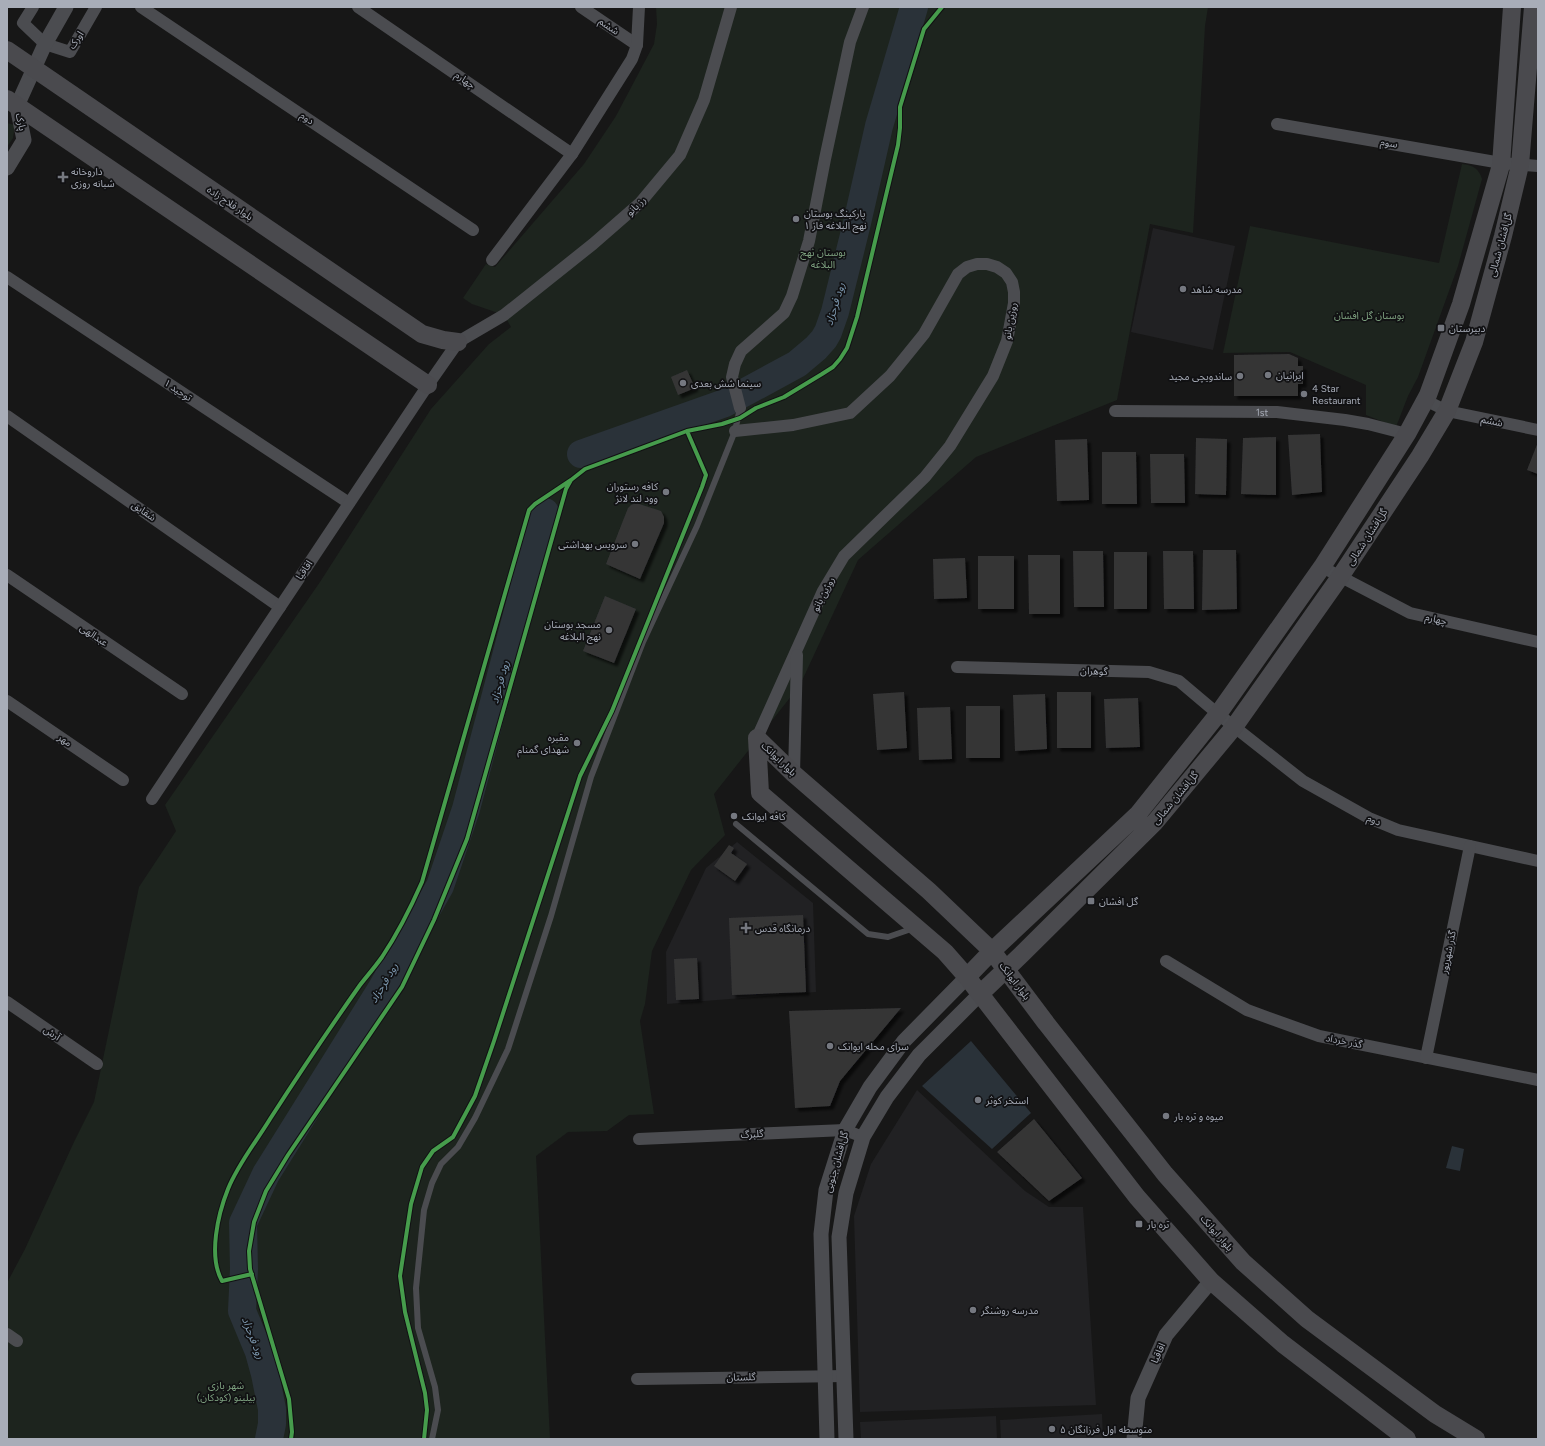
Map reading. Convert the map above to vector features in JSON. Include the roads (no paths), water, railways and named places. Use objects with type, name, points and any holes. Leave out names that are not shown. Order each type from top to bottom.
[{"type":"main road","name":"گل‌افشان شمالی","points":[[967,977],[992,951],[1138,814],[1218,714],[1322,567],[1407,434],[1425,400],[1461,304],[1501,163],[1512,7]]},
{"type":"main road","name":"گل‌افشان شمالی","points":[[980,994],[1155,822],[1234,726],[1340,577],[1420,456],[1447,411],[1474,342],[1503,236],[1520,165],[1533,7]]},
{"type":"main road","name":"بلوار فلاح زاده","points":[[7,50],[422,334],[443,340],[458,342]]},
{"type":"main road","points":[[10,106],[428,385]]},
{"type":"main road","name":"بلوار ایوانک","points":[[757,738],[794,774],[929,891],[992,951],[1046,1023],[1166,1174],[1243,1262],[1307,1319],[1435,1414],[1476,1439]]},
{"type":"main road","name":"بلوار ایوانک","points":[[757,738],[760,793],[918,927],[945,952],[967,977],[1137,1197],[1211,1281],[1283,1344],[1407,1439]]},
{"type":"street","name":"اورک","points":[[32,7],[23,23],[45,44],[70,52],[96,7]]},
{"type":"street","points":[[10,106],[35,69],[45,44],[66,7]]},
{"type":"street","name":"دوم","points":[[141,7],[473,230]]},
{"type":"street","name":"چهارم","points":[[358,7],[572,154]]},
{"type":"street","name":"ششم","points":[[581,7],[637,45]]},
{"type":"street","points":[[492,260],[572,154],[632,59],[637,45],[639,7]]},
{"type":"street","name":"رز بانو","points":[[458,342],[504,315],[593,244],[640,203],[680,155],[704,100],[731,7]]},
{"type":"street","points":[[740,408],[732,380],[735,364],[741,351],[784,313],[792,296],[809,241],[850,42],[863,7]]},
{"type":"street","name":"پارک","points":[[7,168],[24,140],[10,106]]},
{"type":"street","name":"سوم","points":[[1277,124],[1501,163],[1538,166]]},
{"type":"street","name":"روژین بانو","points":[[735,431],[794,425],[850,412],[890,376],[924,334],[958,274],[972,265],[987,264],[997,267],[1006,273],[1012,282],[1014,303],[1007,341],[994,376],[950,446],[925,477],[844,556],[823,591],[757,738]]},
{"type":"street","name":"توحید ۱","points":[[7,277],[350,503]]},
{"type":"street","name":"اقاقیا","points":[[152,799],[458,342]]},
{"type":"street","name":"ششم","points":[[1425,400],[1447,411],[1538,430]]},
{"type":"street","name":"1st","points":[[1114,411],[1277,412],[1345,420],[1407,434]]},
{"type":"street","name":"شقایق","points":[[7,416],[280,607]]},
{"type":"street","name":"چهارم","points":[[1322,567],[1410,613],[1538,642]]},
{"type":"street","name":"عبدالهی","points":[[7,575],[182,694]]},
{"type":"street","points":[[794,774],[797,650]]},
{"type":"street","name":"گوهران","points":[[957,667],[1150,672],[1179,681],[1234,726]]},
{"type":"street","name":"مهر","points":[[7,700],[123,780]]},
{"type":"street","name":"دوم","points":[[1234,726],[1303,781],[1369,818],[1398,830],[1538,861]]},
{"type":"street","name":"گذر شهریور","points":[[1426,1058],[1470,846]]},
{"type":"street","name":"گذر خرداد","points":[[1166,961],[1247,1010],[1319,1036],[1538,1080]]},
{"type":"street","name":"گل‌افشان جنوبی","points":[[827,1439],[821,1234],[826,1190],[845,1130],[870,1087],[904,1041],[967,977]]},
{"type":"street","name":"گل‌افشان جنوبی","points":[[846,1439],[839,1238],[846,1193],[863,1137],[887,1098],[919,1056],[980,994]]},
{"type":"street","name":"آرش","points":[[7,1002],[97,1064]]},
{"type":"street","name":"گلبرگ","points":[[639,1139],[845,1130],[863,1137]]},
{"type":"street","name":"اقاقیا","points":[[1134,1439],[1138,1398],[1166,1335],[1211,1281]]},
{"type":"street","name":"گلستان","points":[[638,1379],[845,1376]]},
{"type":"lane","points":[[432,1439],[438,1410],[435,1387],[418,1328],[416,1288],[424,1210],[428,1196],[441,1164],[458,1147],[475,1118],[508,1049],[551,916],[591,777],[643,642],[697,526],[735,431],[740,408]]},
{"type":"lane","points":[[736,824],[868,934],[888,937],[918,927]]},
{"type":"waterway","name":"رود فرحزاد","points":[[581,454],[725,403],[797,364],[824,339],[835,312],[879,126],[914,7]]},
{"type":"waterway","name":"رود فرحزاد","points":[[269,1439],[272,1424],[272,1409],[265,1374],[259,1352],[242,1311],[244,1269],[243,1223],[266,1174],[382,988],[440,886],[466,809],[545,512]]},
{"type":"place","name":"داروخانه شبانه روزی","points":[[63,177]]},
{"type":"place","name":"پارکینگ بوستان نهج البلاغه فاز ۱","points":[[796,219]]},
{"type":"place","name":"مدرسه شاهد","points":[[1183,289]]},
{"type":"place","name":"دبیرستان","points":[[1441,328]]},
{"type":"place","name":"ایرانیان","points":[[1268,375]]},
{"type":"place","name":"ساندویچی مجید","points":[[1240,376]]},
{"type":"place","name":"سینما شش بعدی","points":[[683,383]]},
{"type":"place","name":"4 Star Restaurant","points":[[1304,394]]},
{"type":"place","name":"کافه رستوران وود لند لانژ","points":[[666,492]]},
{"type":"place","name":"سرویس بهداشتی","points":[[635,544]]},
{"type":"place","name":"مسجد بوستان نهج البلاغه","points":[[609,630]]},
{"type":"place","name":"مقبره شهدای گمنام","points":[[577,743]]},
{"type":"place","name":"کافه ایوانک","points":[[734,816]]},
{"type":"place","name":"گل افشان","points":[[1091,901]]},
{"type":"place","name":"درمانگاه قدس","points":[[746,928]]},
{"type":"place","name":"سرای محله ایوانک","points":[[830,1046]]},
{"type":"place","name":"استخر کوثر","points":[[978,1100]]},
{"type":"place","name":"میوه و تره بار","points":[[1166,1116]]},
{"type":"place","name":"تره بار","points":[[1139,1224]]},
{"type":"place","name":"مدرسه روشنگر","points":[[973,1310]]},
{"type":"place","name":"متوسطه اول فرزانگان ۵","points":[[1052,1429]]},
{"type":"park label","name":"بوستان نهج البلاغه","points":[[823,258]]},
{"type":"park label","name":"بوستان گل افشان","points":[[1369,315]]},
{"type":"park label","name":"شهر بازی بیلینو (کودکان)","points":[[226,1390]]}]
